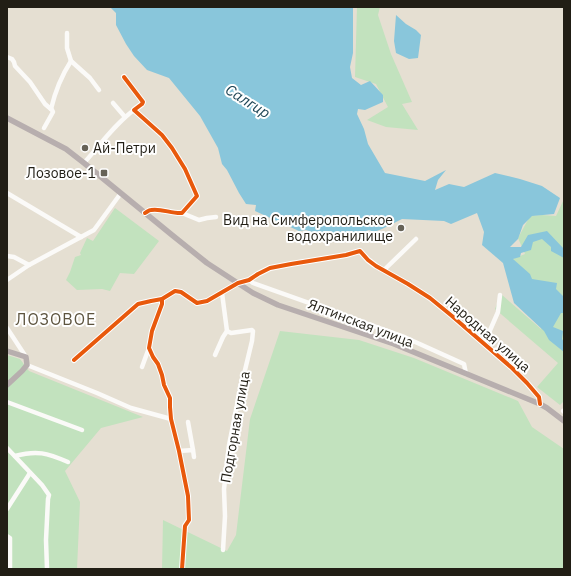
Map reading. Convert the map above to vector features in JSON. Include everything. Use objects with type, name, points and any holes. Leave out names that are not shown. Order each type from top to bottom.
[{"type":"main road","points":[[7,118],[66,150],[207,263],[253,293],[278,305],[394,344],[540,404],[564,421]]},
{"type":"main road","points":[[7,350],[26,357],[26,364],[22,371],[7,385]]},
{"type":"street","points":[[67,33],[67,48],[71,61],[90,78],[99,90]]},
{"type":"street","points":[[7,57],[14,62],[15,66],[30,82],[44,104],[51,108]]},
{"type":"street","points":[[44,128],[53,112],[51,108],[53,100],[64,71],[71,61]]},
{"type":"street","points":[[84,163],[107,135],[143,102],[124,77]]},
{"type":"street","points":[[112,103],[125,117]]},
{"type":"street","points":[[134,110],[162,134],[185,169],[197,196],[182,213]]},
{"type":"street","points":[[7,118],[7,123]]},
{"type":"street","points":[[7,193],[81,237]]},
{"type":"street","points":[[7,280],[29,265],[94,230],[121,193]]},
{"type":"street","points":[[145,213],[151,210],[163,210],[182,213],[198,220],[216,218]]},
{"type":"street","points":[[384,270],[416,239]]},
{"type":"street","name":"Народная улица","points":[[162,300],[175,291],[179,291],[197,303],[207,301],[238,283],[249,280],[270,268],[346,255],[360,251],[376,266],[430,298],[452,316],[527,383],[539,397],[540,404]]},
{"type":"street","points":[[7,256],[29,265]]},
{"type":"street","name":"Ялтинская улица","points":[[249,280],[253,283],[402,336],[464,364],[466,374]]},
{"type":"street","points":[[215,355],[227,331],[222,292]]},
{"type":"street","points":[[484,344],[498,312],[500,295]]},
{"type":"street","points":[[74,360],[138,304],[162,300],[162,304],[152,331],[150,348],[142,367]]},
{"type":"street","points":[[7,328],[26,357]]},
{"type":"street","name":"Подгорная улица","points":[[223,550],[225,516],[224,489],[229,445],[253,331],[231,333],[227,331]]},
{"type":"street","points":[[150,348],[153,357],[158,364],[164,385],[170,398],[172,419],[188,496],[188,520],[185,526],[182,569]]},
{"type":"street","points":[[26,364],[97,392],[131,408],[172,419]]},
{"type":"street","points":[[7,402],[82,430]]},
{"type":"street","points":[[188,422],[194,457]]},
{"type":"street","points":[[8,450],[42,485],[49,495],[46,540],[47,569]]},
{"type":"street","points":[[179,451],[193,450]]},
{"type":"street","points":[[15,456],[39,452],[68,462]]},
{"type":"street","points":[[7,509],[30,473]]},
{"type":"street","points":[[7,536],[10,538],[10,569]]},
{"type":"green space","points":[[357,7],[380,7],[378,15],[391,54],[412,102],[402,104],[418,130],[386,127],[367,120],[388,107],[376,84],[355,77]]},
{"type":"green space","points":[[564,199],[564,401],[560,405],[537,387],[558,363],[495,309],[501,294],[541,329],[554,310],[510,260],[525,254],[518,238],[530,216],[556,216]]},
{"type":"green space","points":[[115,208],[159,241],[134,274],[120,273],[110,291],[102,289],[77,290],[66,280],[75,257],[81,255],[80,253],[87,238],[93,241]]},
{"type":"green space","points":[[280,331],[359,340],[414,358],[518,401],[532,427],[564,449],[564,569],[162,569],[163,520],[227,551],[236,535],[250,419]]},
{"type":"green space","points":[[7,355],[20,359],[29,371],[143,417],[101,428],[65,471],[80,502],[77,569],[7,569]]},
{"type":"water","name":"Салгир","points":[[110,7],[353,7],[353,53],[350,67],[352,78],[361,85],[370,81],[383,95],[383,102],[365,110],[358,109],[357,114],[364,129],[368,144],[385,173],[425,181],[446,170],[438,180],[435,190],[449,184],[464,187],[495,173],[542,186],[560,198],[554,214],[532,216],[523,225],[518,239],[510,247],[521,247],[528,235],[547,231],[564,249],[564,258],[551,251],[551,247],[542,239],[533,242],[531,250],[521,253],[520,257],[513,259],[530,274],[532,279],[557,283],[556,289],[564,297],[564,313],[561,313],[553,327],[563,331],[562,339],[564,342],[564,352],[549,340],[544,331],[514,303],[503,263],[482,245],[484,232],[477,213],[451,224],[444,221],[402,219],[374,232],[369,230],[348,237],[319,234],[306,230],[299,231],[255,211],[256,205],[246,204],[227,170],[222,164],[218,148],[200,116],[169,78],[147,70],[134,56],[116,25],[116,13]]},
{"type":"water","points":[[396,15],[421,35],[418,58],[409,59],[396,53],[394,41]]},
{"type":"cycle path","points":[[124,77],[143,102],[134,110],[162,135],[172,148],[185,169],[197,196],[182,213],[174,213],[163,210],[150,210],[145,213]]},
{"type":"cycle path","points":[[74,360],[138,304],[162,299],[175,291],[181,292],[197,303],[207,301],[238,283],[249,280],[270,268],[346,255],[360,251],[376,266],[430,298],[452,316],[512,368],[539,397],[540,404]]},
{"type":"cycle path","points":[[162,299],[162,304],[152,331],[149,348],[158,364],[164,385],[170,398],[171,419],[188,496],[189,520],[185,526],[182,569]]},
{"type":"place","name":"Ай-Петри","points":[[85,148]]},
{"type":"place","name":"Лозовое-1","points":[[104,173]]},
{"type":"place","name":"Вид на Симферопольское водохранилище","points":[[401,228]]},
{"type":"district","name":"ЛОЗОВОЕ","points":[[56,319]]}]
